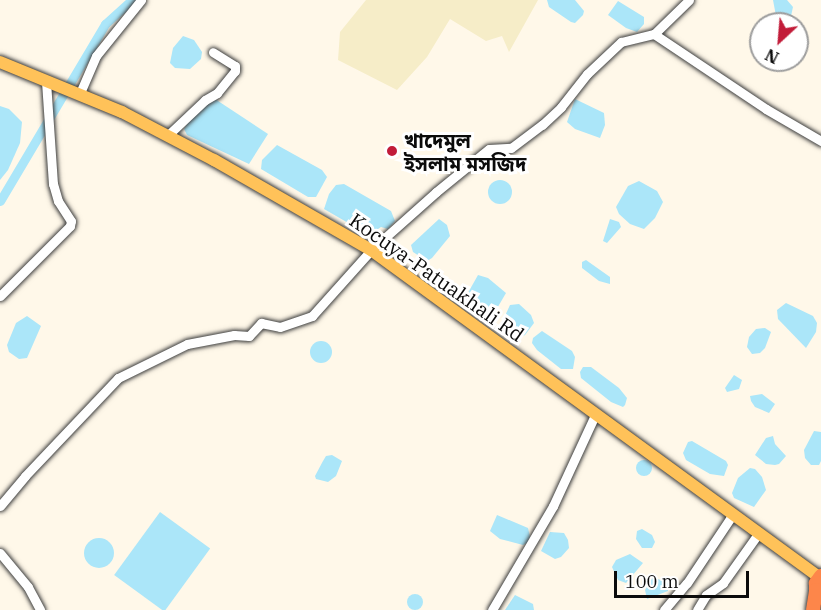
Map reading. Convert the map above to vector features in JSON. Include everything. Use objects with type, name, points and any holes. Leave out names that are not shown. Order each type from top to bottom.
[{"type":"highway","points":[[814,610],[819,585]]},
{"type":"highway","points":[[814,610],[821,607]]},
{"type":"main road","name":"Kocuya-Patuakhali Rd","points":[[0,62],[80,93],[168,135],[371,250],[733,514],[819,585]]},
{"type":"street","points":[[80,93],[96,56],[141,0]]},
{"type":"street","points":[[0,506],[25,476],[118,378],[187,345],[234,335],[249,336],[261,323],[280,327],[312,316],[371,250],[436,192],[489,149],[511,148],[542,125],[561,107],[587,74],[621,42],[654,34],[689,0]]},
{"type":"street","points":[[654,34],[766,110],[821,141]]},
{"type":"street","points":[[168,135],[205,100],[217,93],[235,71],[235,66],[213,52]]},
{"type":"street","points":[[0,296],[70,226],[72,221],[58,201],[53,184],[48,107],[51,81]]},
{"type":"street","points":[[492,610],[553,506],[596,413]]},
{"type":"street","points":[[664,610],[687,583],[733,514]]},
{"type":"street","points":[[697,610],[706,595],[723,583],[758,534]]},
{"type":"street","points":[[0,553],[28,587],[40,610]]},
{"type":"shaded area","points":[[366,0],[538,0],[509,52],[502,36],[486,41],[450,19],[427,57],[397,90],[338,60],[340,32]]},
{"type":"water","points":[[547,0],[575,0],[584,11],[583,15],[575,23],[571,22],[549,7]]},
{"type":"water","points":[[773,0],[787,0],[793,7],[792,12],[775,12]]},
{"type":"water","points":[[618,1],[644,17],[644,24],[637,32],[626,28],[608,15]]},
{"type":"water","points":[[183,36],[194,40],[202,52],[201,59],[190,69],[175,68],[170,63],[173,48]]},
{"type":"water","points":[[212,97],[268,134],[249,164],[187,135],[184,129],[192,116]]},
{"type":"water","points":[[575,99],[604,113],[605,125],[600,138],[575,129],[567,122]]},
{"type":"water","points":[[0,106],[9,109],[22,122],[20,143],[8,170],[0,180]]},
{"type":"water","points":[[277,145],[322,170],[327,177],[316,197],[308,197],[261,169],[262,160]]},
{"type":"water","points":[[500,180],[505,181],[511,187],[511,197],[505,203],[500,204],[495,203],[489,197],[488,192],[489,187],[495,181]]},
{"type":"water","points":[[639,181],[657,191],[663,202],[655,218],[644,229],[630,224],[619,214],[616,207],[628,186]]},
{"type":"water","points":[[344,184],[391,211],[395,221],[388,229],[381,227],[369,235],[324,209],[329,194],[336,185]]},
{"type":"water","points":[[439,219],[447,225],[450,236],[427,261],[413,252],[411,245]]},
{"type":"water","points":[[610,219],[619,222],[621,227],[607,243],[603,241]]},
{"type":"water","points":[[586,260],[610,277],[610,284],[599,281],[582,268],[582,262]]},
{"type":"water","points":[[478,275],[488,278],[506,293],[492,317],[487,317],[464,300]]},
{"type":"water","points":[[786,303],[813,316],[817,323],[816,332],[806,348],[778,319],[777,310]]},
{"type":"water","points":[[519,304],[531,315],[534,323],[525,335],[517,339],[505,326],[504,318],[510,305]]},
{"type":"water","points":[[27,316],[41,326],[27,358],[19,359],[9,352],[7,345],[16,323]]},
{"type":"water","points":[[765,328],[771,332],[765,348],[760,353],[752,354],[747,347],[749,337],[756,329]]},
{"type":"water","points":[[542,331],[572,351],[575,357],[573,369],[561,369],[537,350],[532,343],[533,338]]},
{"type":"water","points":[[321,341],[329,344],[332,352],[329,360],[321,363],[313,360],[310,352],[313,344]]},
{"type":"water","points":[[583,367],[591,367],[619,388],[627,398],[625,405],[623,407],[611,402],[581,378],[580,372]]},
{"type":"water","points":[[734,375],[742,380],[739,389],[727,392],[725,388]]},
{"type":"water","points":[[762,394],[775,404],[769,413],[755,407],[751,401],[750,396]]},
{"type":"water","points":[[814,431],[821,432],[819,465],[811,465],[805,458],[804,450]]},
{"type":"water","points":[[773,436],[775,444],[786,456],[775,465],[766,464],[755,455],[766,438]]},
{"type":"water","points":[[692,441],[726,461],[728,465],[724,476],[710,474],[686,460],[683,453],[688,442]]},
{"type":"water","points":[[332,455],[342,461],[336,476],[328,482],[316,479],[315,476],[326,456]]},
{"type":"water","points":[[641,460],[647,460],[652,468],[650,474],[641,476],[636,471],[636,465]]},
{"type":"water","points":[[750,468],[755,469],[762,477],[766,490],[754,507],[734,498],[732,493],[738,478]]},
{"type":"water","points":[[160,512],[210,548],[165,610],[162,610],[114,575]]},
{"type":"water","points":[[497,515],[528,528],[530,537],[527,543],[523,545],[500,539],[490,531]]},
{"type":"water","points":[[642,529],[652,535],[655,542],[652,548],[642,548],[636,539],[637,531]]},
{"type":"water","points":[[550,532],[564,533],[568,540],[569,548],[561,557],[555,559],[541,551]]},
{"type":"water","points":[[99,538],[105,539],[113,547],[113,559],[105,567],[99,568],[93,567],[85,559],[84,553],[85,547],[93,539]]},
{"type":"water","points":[[630,554],[643,563],[626,583],[618,580],[612,567],[616,560]]},
{"type":"water","points":[[653,577],[668,583],[668,591],[647,599],[645,590]]},
{"type":"water","points":[[415,594],[421,596],[423,602],[421,608],[415,610],[409,608],[407,602],[409,596]]},
{"type":"water","points":[[515,595],[533,604],[534,610],[505,610]]},
{"type":"waterway","points":[[0,201],[105,24],[132,0]]},
{"type":"place","name":"খাদেমুল ইসলাম মসজিদ","points":[[392,151]]}]
